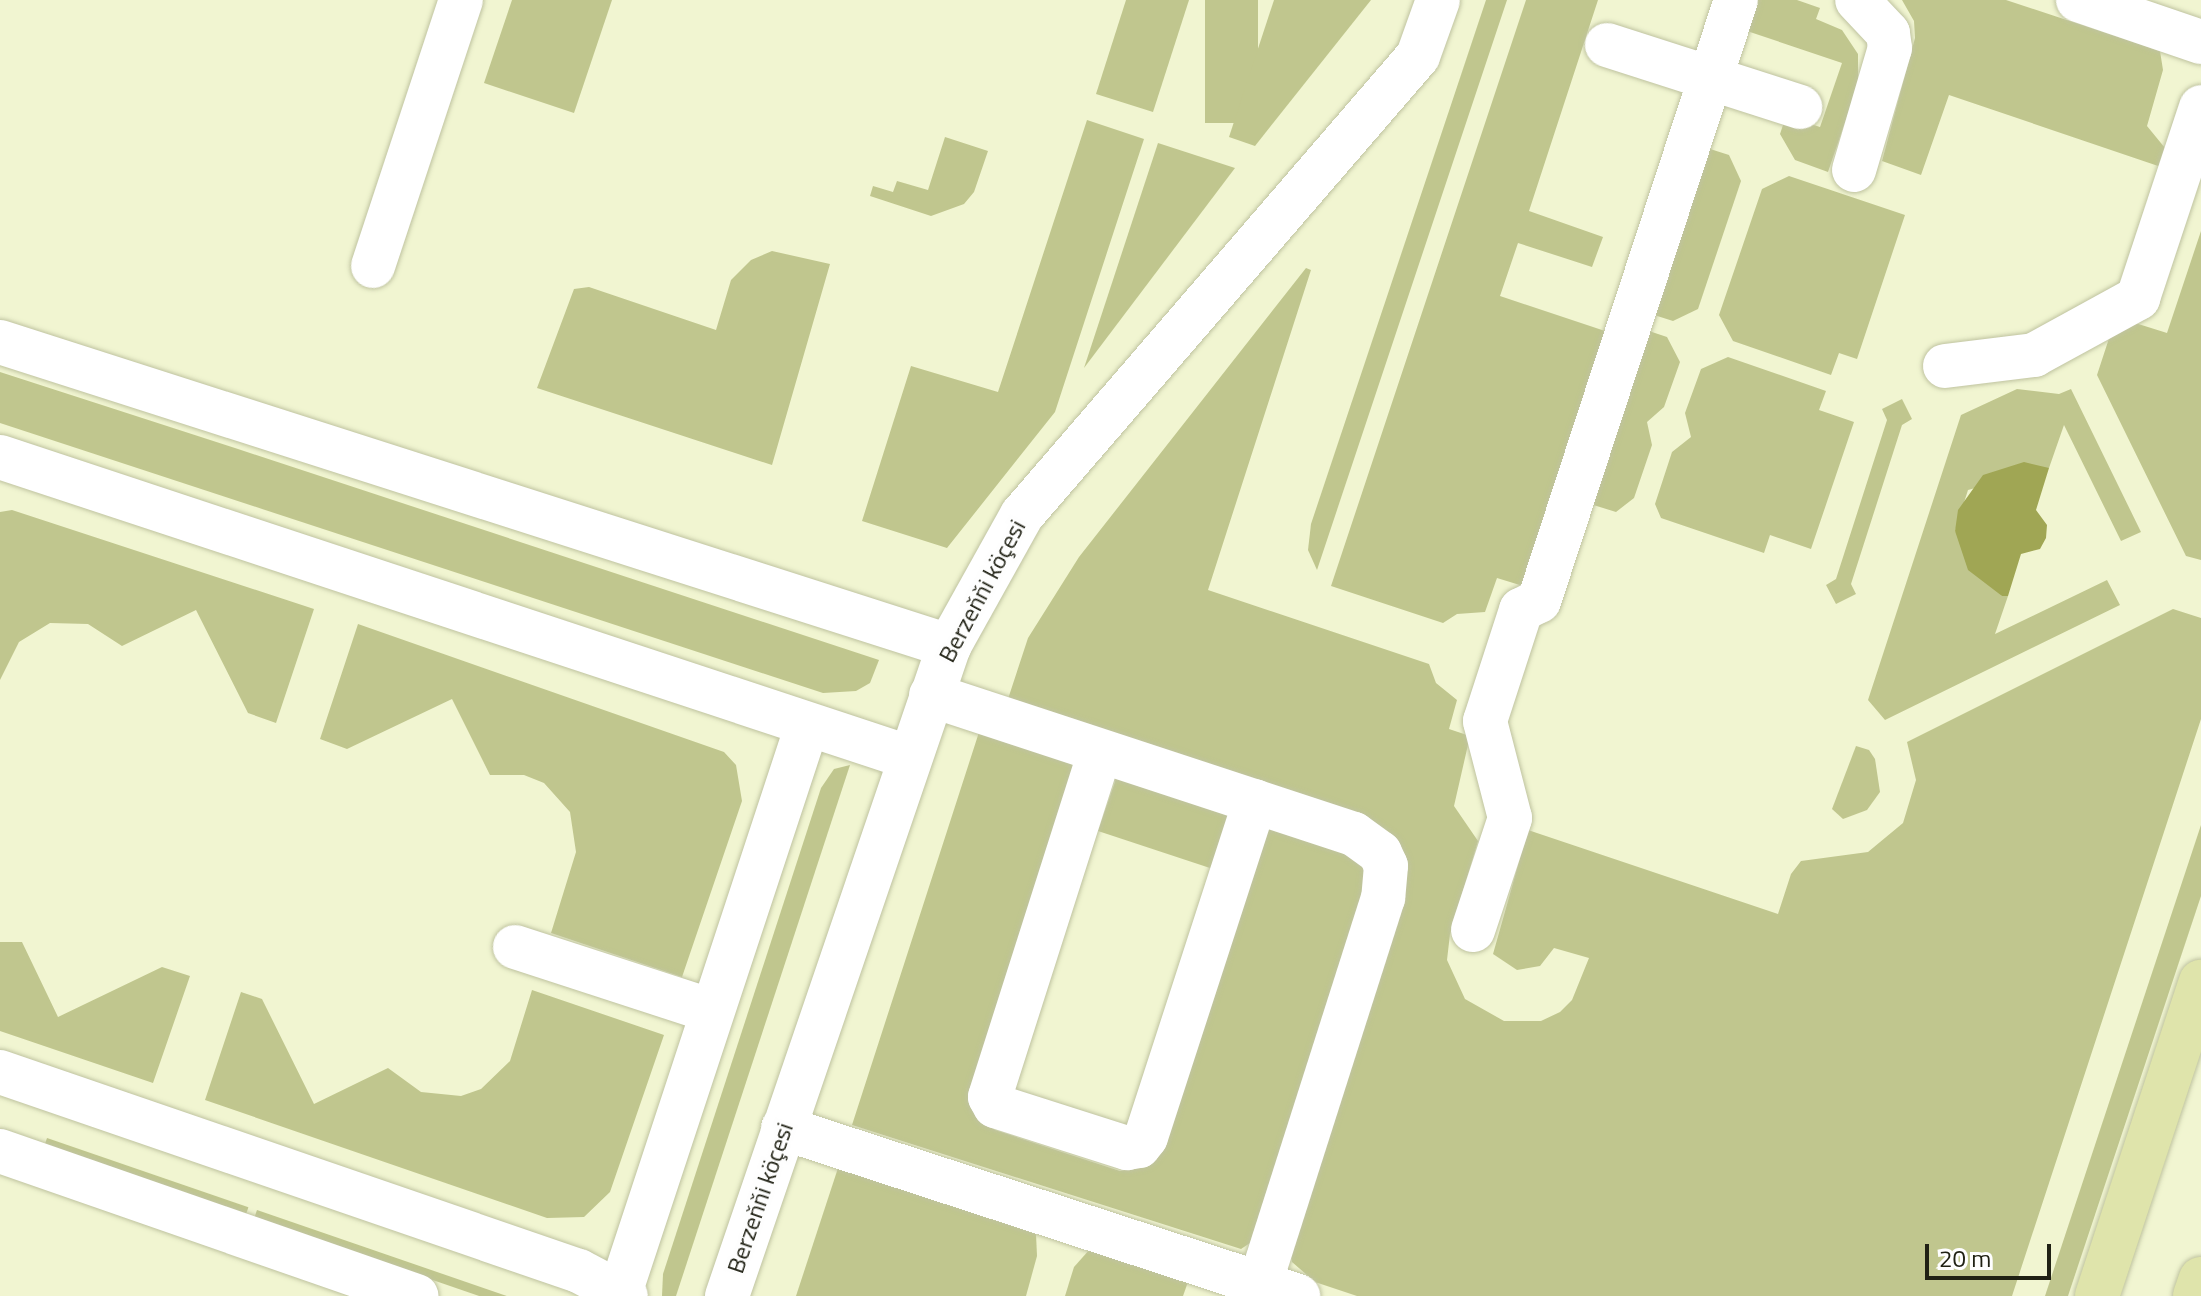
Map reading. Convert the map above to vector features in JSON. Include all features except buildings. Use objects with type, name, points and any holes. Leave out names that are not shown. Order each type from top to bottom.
[{"type":"main road","points":[[2097,1296],[2201,982]]},
{"type":"main road","points":[[2195,1296],[2201,1279]]},
{"type":"street","points":[[373,266],[461,0]]},
{"type":"street","name":"Berzeňňi köçesi","points":[[727,1296],[908,757],[949,646],[1022,515],[1418,56],[1438,0]]},
{"type":"street","points":[[1473,930],[1510,818],[1485,721],[1521,610],[1539,601],[1736,0]]},
{"type":"street","points":[[1854,170],[1890,48],[1888,33],[1857,0]]},
{"type":"street","points":[[2078,0],[2201,42]]},
{"type":"street","points":[[1607,45],[1800,107]]},
{"type":"street","points":[[1945,366],[2034,355],[2138,298],[2201,107]]},
{"type":"street","points":[[0,342],[949,646]]},
{"type":"street","points":[[0,457],[908,757]]},
{"type":"street","points":[[783,1128],[1279,1290],[1383,898],[1386,866],[1374,847],[1354,834],[931,695]]},
{"type":"street","points":[[0,1072],[579,1271],[622,1294],[807,726]]},
{"type":"street","points":[[1100,752],[990,1097],[995,1106],[1127,1148],[1139,1146],[1146,1137],[1255,801]]},
{"type":"street","points":[[515,947],[712,1011]]},
{"type":"street","points":[[0,1151],[417,1296]]},
{"type":"shaded area","points":[[512,0],[612,0],[574,113],[484,83]]},
{"type":"shaded area","points":[[1126,0],[1189,0],[1153,112],[1096,94]]},
{"type":"shaded area","points":[[1205,0],[1258,0],[1258,123],[1205,123]]},
{"type":"shaded area","points":[[1274,0],[1371,0],[1255,146],[1229,137]]},
{"type":"shaded area","points":[[1486,0],[1507,0],[1317,570],[1308,550],[1311,524]]},
{"type":"shaded area","points":[[1526,0],[1598,0],[1529,211],[1603,237],[1592,267],[1518,243],[1500,296],[1608,332],[1523,586],[1497,578],[1485,612],[1457,614],[1443,623],[1331,586]]},
{"type":"shaded area","points":[[1757,0],[1797,0],[1820,8],[1816,19],[1842,30],[1858,54],[1858,84],[1828,172],[1795,160],[1780,134],[1786,116],[1820,127],[1842,63],[1747,31]]},
{"type":"shaded area","points":[[1902,0],[2006,0],[2160,51],[2163,70],[2147,126],[2165,148],[2167,169],[1949,95],[1921,175],[1882,161],[1915,38],[1914,21]]},
{"type":"shaded area","points":[[1087,120],[1144,139],[1055,412],[947,548],[862,521],[911,366],[998,392]]},
{"type":"shaded area","points":[[945,137],[988,151],[974,192],[964,204],[931,216],[870,196],[873,186],[893,192],[897,181],[928,190]]},
{"type":"shaded area","points":[[1158,143],[1235,168],[1084,368]]},
{"type":"shaded area","points":[[1707,148],[1729,155],[1741,181],[1698,309],[1673,321],[1651,314]]},
{"type":"shaded area","points":[[1789,176],[1905,215],[1857,359],[1839,353],[1831,375],[1733,341],[1719,315],[1762,189]]},
{"type":"shaded area","points":[[2201,231],[2201,560],[2186,556],[2097,375],[2116,317],[2167,333]]},
{"type":"shaded area","points":[[772,251],[830,264],[772,465],[537,388],[574,289],[589,287],[716,330],[731,280],[751,260]]},
{"type":"shaded area","points":[[1306,268],[1311,270],[1208,590],[1429,664],[1436,683],[1457,700],[1449,729],[1470,736],[1454,806],[1478,841],[1450,934],[1447,960],[1465,999],[1504,1021],[1541,1021],[1560,1012],[1572,1000],[1589,958],[1554,948],[1540,966],[1517,970],[1493,954],[1528,830],[1778,914],[1791,874],[1801,861],[1868,852],[1903,823],[1916,780],[1907,742],[2173,609],[2201,618],[2201,719],[2012,1296],[1357,1296],[1315,1282],[1292,1262],[1290,1250],[1403,865],[1008,699],[1028,638],[1079,557]]},
{"type":"shaded area","points":[[1646,330],[1667,337],[1680,362],[1664,407],[1647,422],[1652,445],[1634,498],[1616,512],[1587,503]]},
{"type":"shaded area","points":[[1728,357],[1826,391],[1819,410],[1854,422],[1811,549],[1770,535],[1764,553],[1661,518],[1655,504],[1672,452],[1691,437],[1685,413],[1701,369]]},
{"type":"shaded area","points":[[0,372],[879,660],[870,683],[856,691],[823,693],[0,423]]},
{"type":"shaded area","points":[[2017,389],[2059,394],[2071,389],[2141,532],[2121,541],[2064,425],[2049,468],[1968,490],[1955,531],[2002,596],[2008,596],[1995,634],[2107,580],[2120,605],[1885,720],[1868,700],[1961,415]]},
{"type":"shaded area","points":[[1902,399],[1912,419],[1902,425],[1851,584],[1856,594],[1836,604],[1826,585],[1836,579],[1887,420],[1882,409]]},
{"type":"shaded area","points":[[2024,462],[2049,468],[2036,510],[2047,525],[2046,538],[2040,549],[2021,554],[2008,596],[2002,596],[1968,570],[1955,531],[1958,510],[1983,475]]},
{"type":"shaded area","points":[[12,510],[314,609],[276,723],[248,713],[196,610],[122,646],[88,624],[50,623],[19,642],[0,680],[0,512]]},
{"type":"shaded area","points":[[358,624],[724,752],[736,765],[742,801],[682,977],[551,933],[576,852],[570,812],[544,783],[524,775],[490,775],[452,699],[347,749],[320,739]]},
{"type":"shaded area","points":[[981,726],[1070,757],[1074,769],[984,1123],[995,1130],[1120,1171],[1146,1167],[1155,1159],[1266,831],[1277,823],[1355,848],[1370,873],[1250,1243],[1241,1249],[852,1125]]},
{"type":"shaded area","points":[[1856,746],[1869,750],[1875,759],[1880,792],[1867,810],[1843,819],[1832,809]]},
{"type":"shaded area","points":[[850,765],[676,1296],[662,1296],[663,1274],[821,788],[834,769]]},
{"type":"shaded area","points":[[1116,779],[1224,807],[1228,820],[1213,869],[1098,831]]},
{"type":"shaded area","points":[[2201,825],[2201,896],[2068,1296],[2045,1296]]},
{"type":"shaded area","points":[[0,942],[22,942],[58,1017],[162,967],[190,976],[153,1083],[0,1031]]},
{"type":"shaded area","points":[[532,990],[664,1035],[610,1192],[584,1217],[547,1218],[205,1100],[241,992],[262,999],[314,1104],[388,1068],[421,1092],[461,1096],[481,1089],[510,1061]]},
{"type":"shaded area","points":[[47,1138],[248,1207],[245,1217],[44,1147]]},
{"type":"shaded area","points":[[838,1168],[1036,1234],[1037,1256],[1026,1296],[796,1296]]},
{"type":"shaded area","points":[[257,1210],[507,1296],[479,1296],[254,1219]]},
{"type":"shaded area","points":[[1090,1249],[1189,1279],[1183,1296],[1065,1296],[1074,1267]]}]
